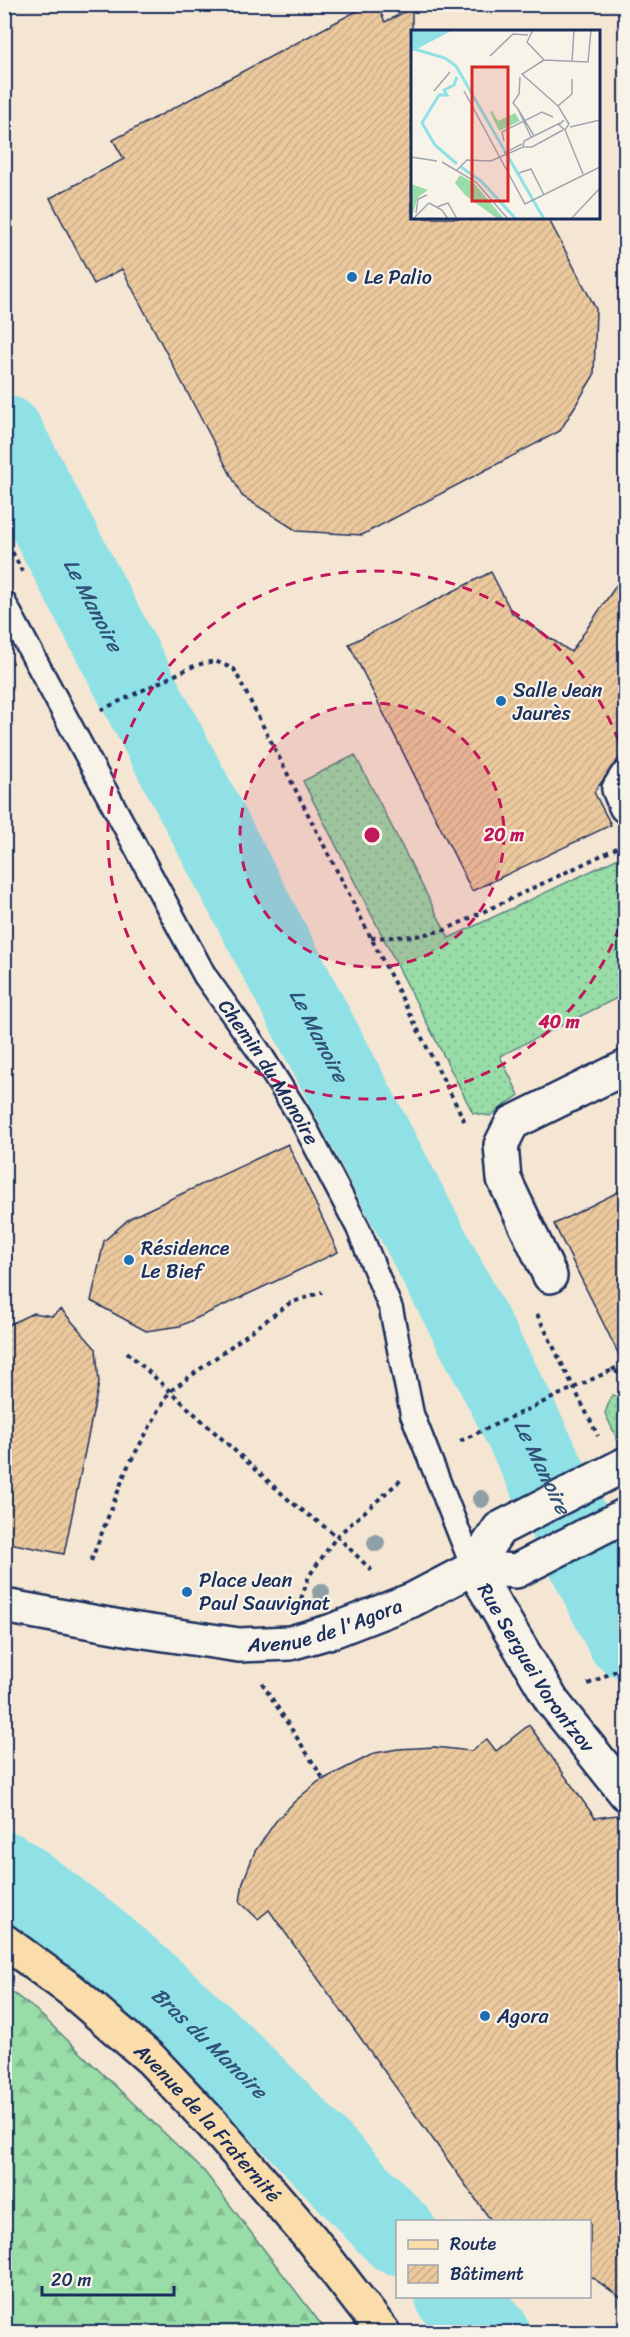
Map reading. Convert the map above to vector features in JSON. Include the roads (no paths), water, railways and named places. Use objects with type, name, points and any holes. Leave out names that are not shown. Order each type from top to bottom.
[{"type":"main road","name":"Avenue de la Fraternité","points":[[4,1941],[72,1990],[151,2059],[213,2125],[312,2240],[383,2332]]},
{"type":"street","points":[[626,778],[618,789],[626,806]]},
{"type":"street","points":[[550,1276],[504,1179],[501,1145],[512,1122],[626,1067]]},
{"type":"street","points":[[614,1470],[499,1529],[473,1568],[516,1571],[622,1517]]},
{"type":"street","name":"Avenue de l'Agora","points":[[4,1606],[131,1629],[239,1645],[267,1645],[290,1643],[332,1631],[412,1600],[473,1568]]},
{"type":"street","name":"Rue Serguei Vorontzov","points":[[473,1568],[552,1701],[626,1794]]},
{"type":"lane","name":"Chemin du Manoire","points":[[4,602],[205,976],[258,1050],[300,1117],[358,1228],[391,1309],[412,1414],[473,1568]]},
{"type":"waterway","name":"Le Manoire","points":[[4,435],[509,1399],[626,1638]]},
{"type":"waterway","name":"Bras du Manoire","points":[[4,1871],[95,1940],[175,2010],[288,2120],[396,2233]]},
{"type":"waterway","name":"Bras du Manoire","points":[[457,2298],[489,2332]]},
{"type":"place","name":"Le Palio","points":[[352,277]]},
{"type":"place","name":"Salle Jean Jaurès","points":[[501,701]]},
{"type":"place","name":"Résidence Le Bief","points":[[129,1260]]},
{"type":"place","name":"Place Jean Paul Sauvignat","points":[[187,1592]]},
{"type":"place","name":"Agora","points":[[485,2016]]}]
